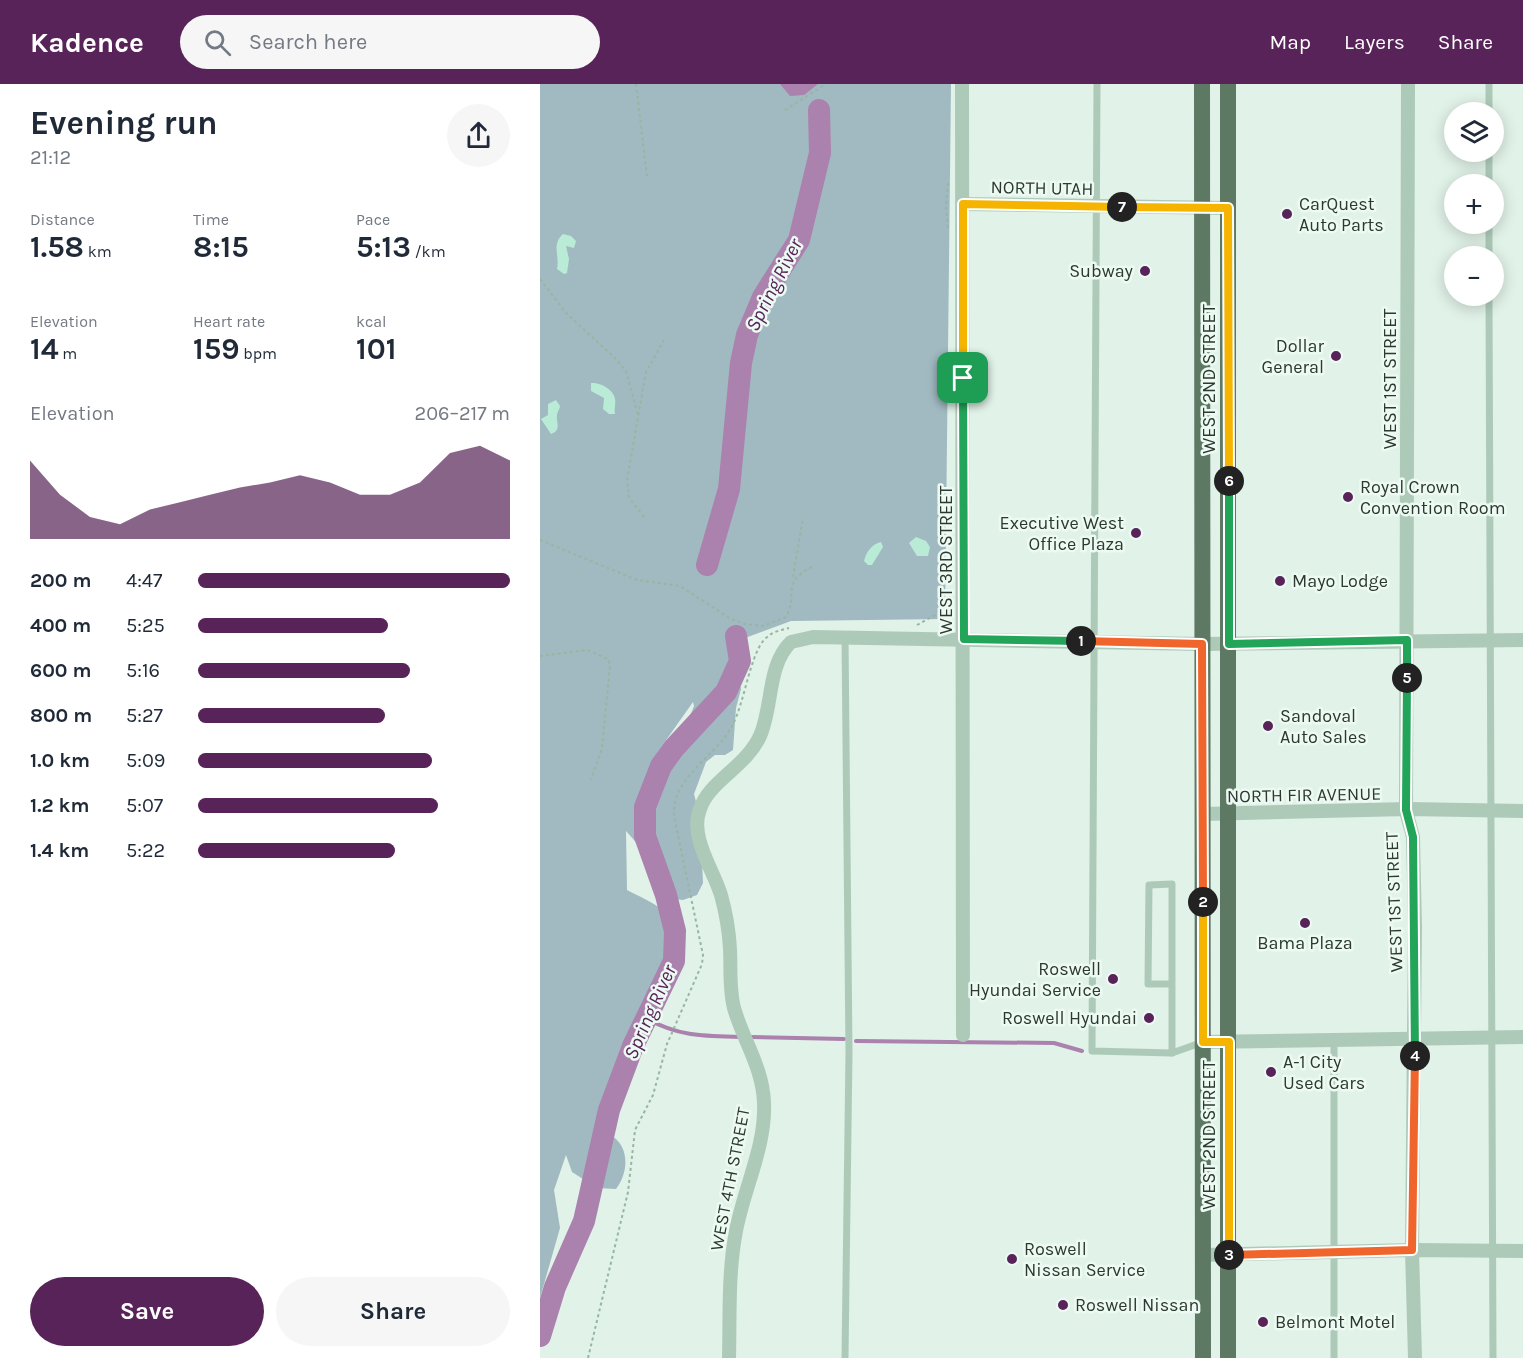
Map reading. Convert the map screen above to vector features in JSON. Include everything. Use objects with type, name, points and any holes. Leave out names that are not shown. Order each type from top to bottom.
[{"type":"main road","name":"WEST 2ND STREET","points":[[1202,84],[1203,1358]]},
{"type":"main road","name":"WEST 2ND STREET","points":[[1228,84],[1228,1358]]},
{"type":"street","name":"WEST 3RD STREET","points":[[962,84],[963,1035]]},
{"type":"street","name":"WEST 1ST STREET","points":[[1408,84],[1406,810],[1413,837],[1412,1250],[1415,1358]]},
{"type":"street","name":"NORTH UTAH","points":[[963,204],[1228,208]]},
{"type":"street","name":"WEST 4TH STREET","points":[[729,1358],[733,1249],[745,1192],[759,1146],[764,1103],[756,1063],[734,1008],[726,913],[699,837],[697,823],[699,809],[707,796],[743,762],[758,739],[769,711],[778,660],[784,648],[791,642],[803,638],[845,638]]},
{"type":"street","points":[[845,638],[1202,644],[1523,640]]},
{"type":"street","name":"NORTH FIR AVENUE","points":[[1203,814],[1406,810],[1523,811]]},
{"type":"street","points":[[1203,1042],[1523,1037]]},
{"type":"street","points":[[1203,1256],[1412,1250],[1523,1251]]},
{"type":"lane","points":[[1097,84],[1092,1051],[1172,1053],[1203,1042]]},
{"type":"lane","points":[[1489,84],[1489,102]]},
{"type":"lane","points":[[1489,306],[1489,811],[1493,1358]]},
{"type":"lane","points":[[845,638],[849,1040],[845,1358]]},
{"type":"lane","points":[[1171,984],[1148,984],[1149,885],[1172,884],[1172,1053]]},
{"type":"lane","points":[[1334,1040],[1334,1358]]},
{"type":"path","points":[[636,84],[647,177]]},
{"type":"path","points":[[785,110],[826,84]]},
{"type":"path","points":[[949,179],[946,207],[950,233]]},
{"type":"path","points":[[540,279],[566,313],[609,352],[626,371],[639,418]]},
{"type":"path","points":[[644,517],[629,498],[627,480],[646,372],[663,340]]},
{"type":"path","points":[[540,540],[628,576],[680,586],[731,619],[745,624],[763,626],[786,617],[791,608],[803,518]]},
{"type":"path","points":[[793,580],[798,574],[812,567]]},
{"type":"path","points":[[912,627],[934,615],[950,596],[952,586]]},
{"type":"path","points":[[588,1358],[628,1192],[635,1130],[653,1095],[671,1035],[704,955],[674,816],[675,797],[731,729],[762,643],[775,631],[789,628]]},
{"type":"path","points":[[540,656],[587,650],[608,659],[610,666],[604,739],[591,780]]},
{"type":"shaded area","points":[[540,84],[951,84],[945,619],[791,621],[745,638],[731,656],[732,671],[739,680],[741,689],[736,708],[733,750],[725,755],[715,755],[706,762],[694,794],[700,817],[703,883],[697,895],[683,900],[674,899],[663,873],[626,831],[627,890],[654,904],[670,918],[679,938],[678,970],[668,989],[637,1015],[628,1046],[603,1106],[600,1127],[620,1144],[625,1157],[625,1170],[620,1183],[616,1189],[597,1188],[572,1172],[566,1155],[554,1190],[560,1228],[540,1298]],"holes":[[[693,702],[694,706],[675,740],[670,746],[657,753]]]},
{"type":"shaded area","points":[[780,84],[818,84],[804,95],[790,96]]},
{"type":"sand","points":[[563,234],[571,236],[576,241],[574,248],[566,246],[569,259],[567,273],[564,274],[557,269],[557,242]]},
{"type":"sand","points":[[591,383],[602,385],[612,392],[615,399],[615,414],[609,414],[603,409],[604,398],[591,391]]},
{"type":"sand","points":[[556,400],[560,406],[557,428],[551,434],[541,419],[548,415],[548,404]]},
{"type":"sand","points":[[916,537],[926,541],[930,547],[928,556],[917,556],[909,543]]},
{"type":"sand","points":[[881,542],[883,547],[872,565],[868,565],[864,561],[868,552]]},
{"type":"waterway","name":"Spring River","points":[[707,565],[729,489],[741,363],[747,335],[763,297],[799,240],[820,153],[819,110]]},
{"type":"waterway","name":"Spring River","points":[[540,1336],[555,1287],[584,1221],[609,1110],[633,1046],[674,961],[675,931],[666,895],[645,836],[645,807],[661,766],[674,748],[726,692],[740,661],[736,636]]},
{"type":"waterway","points":[[647,1019],[682,1032],[704,1036],[742,1037]]},
{"type":"waterway","points":[[749,1037],[844,1039]]},
{"type":"waterway","points":[[856,1041],[1054,1043],[1082,1051]]},
{"type":"place","name":"CarQuest Auto Parts","points":[[1287,214]]},
{"type":"place","name":"Subway","points":[[1145,271]]},
{"type":"place","name":"Dollar General","points":[[1336,356]]},
{"type":"place","name":"Royal Crown Convention Room","points":[[1348,497]]},
{"type":"place","name":"Executive West Office Plaza","points":[[1136,533]]},
{"type":"place","name":"Mayo Lodge","points":[[1280,581]]},
{"type":"place","name":"Sandoval Auto Sales","points":[[1268,726]]},
{"type":"place","name":"Bama Plaza","points":[[1305,923]]},
{"type":"place","name":"Roswell Hyundai Service","points":[[1113,979]]},
{"type":"place","name":"Roswell Hyundai","points":[[1149,1018]]},
{"type":"place","name":"A-1 City Used Cars","points":[[1271,1072]]},
{"type":"place","name":"Roswell Nissan Service","points":[[1012,1259]]},
{"type":"place","name":"Roswell Nissan","points":[[1063,1305]]},
{"type":"place","name":"Belmont Motel","points":[[1263,1322]]},
{"type":"route","points":[[963,204],[1228,208],[1229,644],[1407,640],[1406,810],[1413,837],[1415,927],[1415,1155],[1412,1250],[1229,1256],[1229,1042],[1203,1042],[1202,644],[964,639],[963,378],[963,204]]}]
